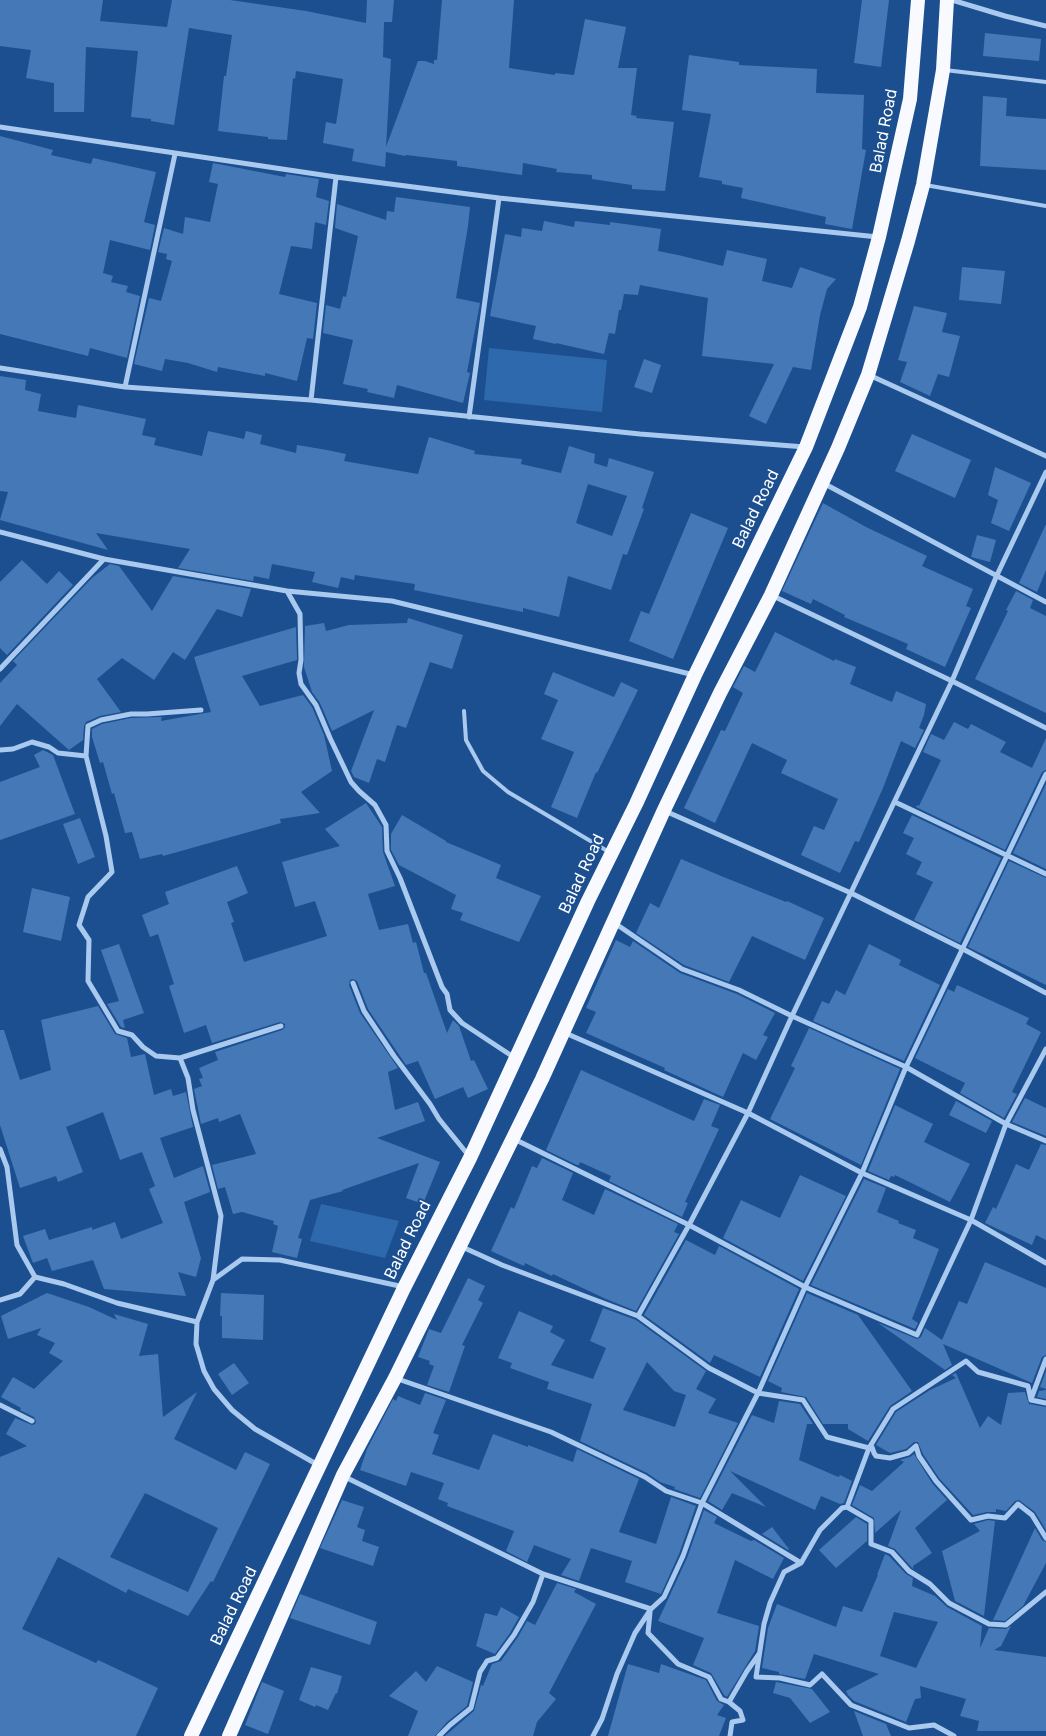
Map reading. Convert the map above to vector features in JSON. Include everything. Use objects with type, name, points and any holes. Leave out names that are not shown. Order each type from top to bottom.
[{"type":"highway","name":"Balad Road","points":[[191,1736],[404,1288],[470,1158],[611,853],[636,804],[694,675],[806,447],[860,307],[879,237],[910,99],[918,0]]},
{"type":"highway","points":[[229,1736],[343,1476],[395,1378],[563,1032],[664,810],[720,693],[771,595],[868,375],[923,185],[943,70],[947,0]]},
{"type":"street","points":[[952,0],[1046,26]]},
{"type":"street","points":[[0,127],[336,177],[499,198],[879,237]]},
{"type":"street","points":[[125,387],[175,154]]},
{"type":"street","points":[[311,400],[336,177]]},
{"type":"street","points":[[468,417],[499,198]]},
{"type":"street","points":[[0,368],[125,387],[311,400],[640,434],[806,447]]},
{"type":"street","points":[[868,375],[1046,456]]},
{"type":"street","points":[[638,1316],[748,1113],[792,1016],[952,680],[997,575],[1046,472]]},
{"type":"street","points":[[822,482],[1046,602]]},
{"type":"street","points":[[0,532],[104,559],[287,591],[392,601],[694,675]]},
{"type":"street","points":[[0,669],[104,559]]},
{"type":"street","points":[[287,591],[300,614],[301,660],[298,673],[301,684],[316,705],[351,782],[375,804],[386,825],[387,851],[400,878],[442,987],[447,994],[450,1010],[462,1023],[515,1059]]},
{"type":"street","points":[[771,595],[952,680],[1046,728]]},
{"type":"street","points":[[201,710],[131,714],[101,720],[88,726],[86,756],[106,836],[112,872],[88,897],[79,926],[89,940],[88,981],[118,1031],[132,1035],[143,1047],[156,1056],[180,1058],[281,1026]]},
{"type":"street","points":[[0,750],[13,749],[32,742],[49,747],[58,753],[86,756]]},
{"type":"street","points":[[593,1736],[602,1719],[616,1674],[635,1633],[651,1609],[664,1597],[683,1556],[702,1503],[758,1393],[805,1287],[862,1173],[906,1067],[1046,774]]},
{"type":"street","points":[[895,802],[1046,874]]},
{"type":"street","points":[[664,810],[851,893],[962,948],[1046,993]]},
{"type":"street","points":[[613,922],[682,969],[740,990],[792,1016],[906,1067],[1006,1124],[1046,1141]]},
{"type":"street","points":[[352,983],[364,1011],[394,1056],[430,1104],[439,1120],[470,1158]]},
{"type":"street","points":[[563,1032],[748,1113],[862,1173],[971,1220],[1046,1263]]},
{"type":"street","points":[[512,1138],[689,1225],[805,1287],[917,1335],[971,1220],[1006,1124],[1046,1049]]},
{"type":"street","points":[[180,1058],[188,1078],[194,1110],[221,1216],[213,1280],[197,1322],[196,1344],[204,1371],[214,1389],[232,1410],[255,1429],[321,1466]]},
{"type":"street","points":[[0,1149],[7,1168],[17,1245],[35,1277],[64,1284],[117,1303],[197,1322]]},
{"type":"street","points":[[459,1246],[502,1265],[638,1316],[709,1368],[758,1393],[803,1400],[827,1437],[868,1448],[872,1447],[876,1456],[890,1458],[908,1453],[916,1446],[919,1456],[936,1481],[970,1520],[988,1516],[1005,1518],[1018,1504],[1032,1515],[1046,1538]]},
{"type":"street","points":[[213,1280],[242,1260],[280,1260],[404,1288]]},
{"type":"street","points":[[0,1300],[20,1294],[35,1277]]},
{"type":"street","points":[[1031,1400],[1046,1359]]},
{"type":"street","points":[[847,1507],[868,1448],[893,1409],[966,1361],[978,1372],[1028,1386],[1031,1400]]},
{"type":"street","points":[[395,1378],[551,1432],[645,1477],[666,1491],[702,1503],[801,1563]]},
{"type":"street","points":[[1031,1400],[1046,1404]]},
{"type":"street","points":[[0,1405],[32,1421]]},
{"type":"street","points":[[343,1476],[543,1574],[651,1609]]},
{"type":"street","points":[[954,1736],[934,1725],[909,1728],[851,1705],[822,1674],[810,1685],[780,1678],[756,1677],[764,1624],[770,1603],[784,1572],[801,1563],[820,1530],[842,1508],[847,1507],[871,1521],[871,1544],[892,1552],[908,1571],[930,1584],[948,1603],[989,1624],[1006,1626],[1046,1592]]},
{"type":"street","points":[[439,1736],[469,1711],[474,1699],[480,1672],[487,1660],[497,1658],[514,1635],[533,1602],[543,1574]]},
{"type":"street","points":[[651,1609],[648,1633],[678,1664],[709,1677],[721,1699],[729,1702],[740,1711],[743,1720],[732,1722],[730,1736]]},
{"type":"street","points":[[729,1702],[759,1654]]},
{"type":"lane","points":[[943,70],[1046,82]]},
{"type":"lane","points":[[923,185],[1046,206]]},
{"type":"lane","points":[[464,711],[466,740],[483,771],[508,792],[611,853]]},
{"type":"shaded area","points":[[489,348],[607,360],[602,412],[484,400]]},
{"type":"shaded area","points":[[321,1204],[399,1221],[385,1258],[310,1241]]},
{"type":"building","points":[[0,0],[103,0],[100,21],[167,27],[172,0],[230,0],[306,11],[366,23],[367,0],[394,0],[392,22],[384,22],[383,57],[391,59],[386,147],[418,61],[434,64],[434,60],[437,60],[442,0],[514,0],[509,68],[555,75],[555,73],[574,75],[585,19],[626,27],[618,68],[637,68],[631,115],[637,116],[636,118],[674,122],[665,191],[632,189],[632,185],[592,179],[592,175],[556,172],[557,169],[523,163],[522,175],[457,166],[457,161],[405,156],[386,152],[385,167],[352,161],[354,149],[323,143],[326,122],[336,124],[343,79],[296,71],[295,79],[293,78],[287,140],[218,131],[224,76],[226,76],[232,35],[189,28],[174,125],[151,121],[151,119],[131,117],[138,51],[86,47],[84,112],[54,112],[54,83],[26,78],[31,50],[0,46]]},
{"type":"building","points":[[862,0],[889,0],[881,67],[854,63]]},
{"type":"building","points":[[985,33],[1041,39],[1039,61],[983,56]]},
{"type":"building","points":[[689,55],[739,62],[739,65],[817,69],[816,93],[864,95],[862,149],[866,150],[852,229],[825,224],[826,217],[741,198],[743,188],[722,184],[722,181],[699,177],[711,114],[682,110]]},
{"type":"building","points":[[983,96],[1007,98],[1006,116],[1046,119],[1046,170],[980,166]]},
{"type":"building","points":[[0,136],[53,150],[51,155],[91,164],[93,158],[156,172],[144,222],[155,225],[150,250],[110,240],[103,273],[113,276],[111,282],[128,286],[126,292],[140,296],[127,358],[90,348],[88,356],[0,334]]},
{"type":"building","points":[[213,163],[285,177],[286,174],[319,179],[316,197],[329,201],[326,225],[315,222],[312,249],[291,246],[279,294],[317,303],[313,339],[307,338],[297,381],[265,373],[265,376],[218,367],[217,372],[188,363],[165,359],[162,371],[134,364],[149,298],[161,301],[172,261],[166,259],[167,254],[158,252],[164,228],[183,234],[185,217],[210,222],[218,184],[209,182]]},
{"type":"building","points":[[396,197],[470,207],[456,298],[480,303],[467,372],[470,373],[463,403],[397,385],[394,398],[367,392],[368,389],[343,384],[353,340],[323,333],[326,305],[340,309],[343,296],[346,297],[358,236],[335,228],[337,204],[386,220],[387,211],[394,212]]},
{"type":"building","points":[[544,221],[574,227],[575,221],[610,225],[610,222],[661,229],[658,251],[723,266],[727,250],[767,259],[762,281],[792,288],[800,267],[836,279],[827,289],[820,315],[811,370],[793,367],[766,424],[749,416],[774,364],[702,356],[708,298],[640,285],[638,295],[624,294],[615,334],[609,333],[604,354],[533,339],[536,326],[490,316],[505,234],[521,237],[522,228],[542,231]]},
{"type":"building","points":[[962,267],[1005,271],[1001,304],[959,300]]},
{"type":"building","points":[[914,306],[947,313],[942,332],[960,336],[949,377],[938,374],[930,396],[900,382],[907,362],[898,360]]},
{"type":"building","points":[[644,359],[661,365],[652,393],[634,387]]},
{"type":"building","points":[[0,376],[26,380],[25,390],[41,394],[38,411],[76,418],[78,405],[146,419],[142,435],[156,438],[154,445],[202,456],[208,431],[244,439],[246,431],[262,435],[260,444],[296,453],[297,445],[327,450],[346,454],[344,461],[418,474],[429,437],[475,451],[474,454],[522,459],[521,464],[561,473],[569,446],[595,454],[594,463],[607,467],[609,458],[654,472],[642,508],[644,509],[627,555],[623,554],[611,590],[568,576],[559,617],[523,608],[523,612],[414,590],[415,584],[355,575],[354,580],[341,577],[338,588],[312,582],[315,572],[272,564],[269,579],[254,576],[253,581],[178,568],[190,549],[96,533],[108,550],[0,520],[8,492],[0,491]],"holes":[[[588,484],[627,496],[612,536],[576,523]]]},
{"type":"building","points":[[912,434],[971,460],[955,498],[895,471]]},
{"type":"building","points":[[995,467],[1031,483],[1009,531],[991,523],[998,500],[988,495]]},
{"type":"building","points":[[823,503],[866,527],[927,556],[922,566],[973,589],[966,606],[971,608],[945,667],[906,649],[908,644],[844,617],[845,615],[813,599],[811,604],[782,591]]},
{"type":"building","points":[[691,513],[728,528],[673,659],[629,641],[641,611],[649,614]]},
{"type":"building","points":[[1046,524],[1046,570],[1037,592],[1019,583]]},
{"type":"building","points":[[977,535],[996,540],[990,562],[971,557]]},
{"type":"building","points":[[22,560],[47,584],[59,571],[73,585],[7,655],[0,648],[0,582]]},
{"type":"building","points":[[110,564],[119,566],[152,611],[173,576],[251,589],[242,617],[217,609],[185,660],[173,652],[154,680],[122,658],[97,679],[121,712],[100,716],[86,722],[83,740],[69,750],[17,704],[0,726],[0,683],[17,665],[13,661],[92,578]]},
{"type":"building","points":[[1016,591],[1033,600],[1030,608],[1046,616],[1046,713],[975,679]]},
{"type":"building","points":[[408,618],[463,635],[452,669],[430,662],[406,728],[397,725],[385,762],[377,759],[369,783],[354,777],[351,771],[374,710],[332,731],[320,703],[312,692],[304,667],[305,626],[324,623],[326,631],[349,625],[407,623]]},
{"type":"building","points":[[296,627],[297,660],[242,676],[260,706],[303,695],[312,707],[324,735],[332,771],[301,792],[320,813],[280,819],[281,823],[163,856],[162,854],[140,859],[132,832],[125,833],[103,762],[100,763],[92,737],[92,729],[102,724],[131,718],[162,717],[161,721],[211,712],[194,657]]},
{"type":"building","points":[[775,632],[834,661],[835,659],[856,667],[850,684],[892,702],[896,691],[926,704],[919,728],[924,730],[915,748],[901,741],[859,842],[855,841],[840,873],[801,855],[814,826],[824,830],[838,799],[781,773],[787,760],[752,743],[715,823],[684,808],[721,730],[725,731],[743,693],[733,687],[744,666],[755,672]]},
{"type":"building","points":[[553,672],[614,697],[621,682],[638,690],[596,772],[577,818],[551,807],[574,752],[541,739],[558,700],[544,694]]},
{"type":"building","points":[[954,722],[968,729],[971,724],[1006,742],[1000,752],[1032,768],[1046,738],[1046,770],[1042,772],[1005,850],[916,807],[917,805],[919,806],[941,760],[923,752],[931,734],[944,740]]},
{"type":"building","points":[[43,750],[53,755],[75,814],[0,840],[0,782],[40,767],[34,755]]},
{"type":"building","points":[[1046,784],[1046,869],[1013,853]]},
{"type":"building","points":[[366,803],[382,827],[383,852],[395,886],[368,894],[379,930],[408,924],[413,943],[416,942],[424,973],[426,973],[447,1033],[453,1020],[459,1026],[471,1061],[474,1060],[488,1089],[468,1098],[463,1087],[435,1099],[418,1061],[406,1065],[368,1009],[357,981],[350,980],[349,985],[360,1013],[398,1068],[388,1072],[395,1110],[418,1102],[425,1121],[377,1138],[440,1162],[423,1204],[406,1198],[419,1163],[343,1191],[310,1200],[298,1238],[302,1239],[297,1258],[272,1252],[278,1226],[273,1224],[274,1221],[242,1212],[233,1214],[225,1187],[218,1189],[212,1165],[256,1154],[240,1114],[219,1122],[218,1118],[201,1124],[194,1089],[202,1086],[199,1079],[203,1078],[199,1068],[218,1060],[215,1052],[282,1030],[285,1024],[280,1022],[212,1043],[206,1025],[184,1033],[169,986],[174,984],[158,934],[150,937],[142,915],[169,904],[165,892],[237,866],[248,893],[227,902],[234,922],[231,923],[244,962],[327,936],[315,901],[295,907],[282,862],[340,846],[325,829]]},
{"type":"building","points":[[402,815],[446,842],[501,865],[496,878],[541,896],[519,942],[460,920],[463,913],[451,909],[456,895],[399,865],[391,850],[391,834]]},
{"type":"building","points":[[912,815],[1001,858],[960,943],[914,920],[933,882],[916,874],[922,862],[906,854],[914,838],[903,833]]},
{"type":"building","points":[[80,818],[95,857],[78,864],[63,824]]},
{"type":"building","points":[[681,859],[787,901],[824,918],[805,960],[752,936],[729,982],[684,965],[636,933],[650,903],[659,908]]},
{"type":"building","points":[[1009,861],[1046,878],[1046,985],[968,947]]},
{"type":"building","points":[[32,888],[70,897],[61,941],[23,932]]},
{"type":"building","points":[[616,940],[630,947],[633,941],[680,973],[737,994],[775,1013],[763,1035],[768,1037],[756,1060],[743,1053],[723,1097],[664,1070],[665,1068],[586,1033],[596,1012],[586,1008]]},
{"type":"building","points":[[119,944],[144,1013],[123,1020],[125,1028],[121,1027],[107,1004],[119,1001],[101,950]]},
{"type":"building","points":[[869,944],[901,960],[899,965],[940,985],[904,1061],[813,1021],[822,1001],[829,1004],[836,990],[845,995]]},
{"type":"building","points":[[957,985],[1029,1018],[1026,1024],[1041,1032],[1012,1092],[1017,1094],[1004,1118],[960,1093],[965,1083],[915,1058],[948,989],[954,992]]},
{"type":"building","points":[[98,1006],[115,1034],[127,1038],[131,1057],[145,1054],[154,1095],[171,1089],[173,1096],[186,1092],[193,1127],[160,1138],[174,1178],[203,1166],[210,1192],[184,1202],[201,1258],[196,1277],[178,1272],[186,1296],[104,1289],[93,1260],[52,1271],[47,1258],[33,1263],[23,1236],[45,1229],[49,1240],[92,1227],[92,1230],[115,1222],[121,1239],[163,1223],[149,1189],[155,1186],[142,1152],[120,1160],[103,1112],[66,1127],[83,1172],[58,1182],[56,1176],[20,1188],[0,1125],[0,1030],[4,1030],[20,1080],[51,1070],[41,1020]]},
{"type":"building","points":[[809,1028],[900,1069],[861,1165],[770,1119],[795,1068],[791,1066]]},
{"type":"building","points":[[581,1070],[694,1121],[704,1099],[720,1105],[711,1126],[719,1129],[685,1202],[688,1203],[682,1217],[609,1181],[611,1176],[580,1162],[577,1165],[546,1150]]},
{"type":"building","points":[[1025,1098],[1046,1108],[1046,1136],[1012,1122]]},
{"type":"building","points":[[956,1101],[992,1121],[986,1133],[949,1115]]},
{"type":"building","points":[[895,1105],[933,1124],[924,1142],[970,1164],[950,1202],[895,1175],[894,1177],[891,1176],[889,1180],[868,1171]]},
{"type":"building","points":[[1041,1144],[1046,1145],[1046,1240],[1036,1235],[1032,1245],[985,1223],[993,1207],[996,1209],[1016,1164],[1029,1170]]},
{"type":"building","points":[[542,1158],[573,1173],[562,1200],[594,1215],[605,1189],[678,1224],[674,1232],[679,1234],[636,1311],[553,1274],[552,1276],[525,1263],[524,1266],[491,1251],[511,1207],[514,1209],[532,1166],[537,1168]]},
{"type":"building","points":[[800,1175],[846,1196],[803,1281],[723,1238],[741,1200],[780,1218]]},
{"type":"building","points":[[864,1179],[886,1188],[877,1212],[916,1230],[913,1238],[939,1249],[912,1319],[918,1323],[915,1329],[811,1285]]},
{"type":"building","points":[[686,1240],[715,1255],[719,1246],[799,1289],[760,1377],[714,1355],[710,1363],[644,1315]]},
{"type":"building","points":[[985,1262],[1046,1288],[1046,1355],[1042,1357],[1032,1383],[943,1344],[952,1365],[945,1370],[878,1323],[917,1339],[921,1337],[925,1328],[942,1340],[959,1301],[967,1304]]},
{"type":"building","points":[[468,1278],[485,1286],[478,1300],[483,1303],[462,1345],[465,1346],[449,1392],[427,1385],[434,1366],[429,1364],[430,1361],[418,1357],[429,1329],[441,1333]]},
{"type":"building","points":[[47,1293],[89,1307],[117,1320],[114,1314],[148,1324],[139,1356],[158,1354],[163,1417],[197,1392],[174,1439],[236,1470],[245,1452],[270,1464],[213,1582],[211,1581],[188,1616],[128,1589],[126,1593],[58,1557],[22,1629],[96,1663],[98,1660],[158,1688],[136,1736],[0,1736],[0,1457],[27,1446],[6,1434],[15,1418],[32,1425],[36,1421],[34,1417],[20,1410],[21,1408],[1,1397],[13,1377],[34,1389],[63,1361],[49,1353],[55,1343],[37,1335],[41,1328],[8,1339],[1,1316]],"holes":[[[145,1493],[218,1528],[188,1592],[110,1557]]]},
{"type":"building","points":[[221,1293],[264,1295],[263,1340],[222,1338],[222,1316],[220,1316]]},
{"type":"building","points":[[807,1293],[858,1315],[912,1391],[890,1406],[868,1441],[848,1429],[848,1424],[823,1424],[806,1397],[781,1392],[782,1388],[768,1381]]},
{"type":"building","points":[[603,1308],[636,1320],[706,1371],[696,1389],[716,1399],[708,1413],[738,1423],[700,1498],[674,1489],[675,1487],[660,1482],[647,1473],[580,1441],[592,1404],[547,1389],[549,1382],[510,1368],[512,1363],[498,1358],[519,1311],[553,1326],[550,1332],[565,1340],[551,1365],[593,1379],[606,1348],[590,1341]],"holes":[[[647,1362],[674,1391],[686,1395],[675,1427],[623,1410]]]},
{"type":"building","points":[[234,1363],[249,1383],[232,1395],[218,1374]]},
{"type":"building","points":[[1046,1371],[1046,1389],[1040,1387]]},
{"type":"building","points":[[956,1373],[980,1428],[988,1416],[1001,1425],[1008,1393],[1025,1392],[1029,1404],[1046,1407],[1046,1530],[1035,1512],[1019,1500],[1015,1501],[1006,1511],[996,1509],[996,1512],[973,1515],[939,1478],[923,1454],[918,1442],[914,1442],[906,1449],[890,1453],[876,1445],[896,1412],[930,1390],[956,1378],[952,1375]]},
{"type":"building","points":[[1046,1390],[1046,1399],[1037,1397],[1039,1391]]},
{"type":"building","points":[[425,1393],[446,1400],[433,1433],[439,1435],[432,1454],[479,1470],[493,1434],[573,1462],[577,1449],[639,1479],[619,1532],[656,1544],[671,1497],[696,1506],[679,1554],[661,1594],[625,1582],[632,1561],[591,1548],[579,1581],[561,1575],[571,1559],[534,1545],[527,1562],[506,1551],[514,1531],[447,1506],[448,1503],[438,1499],[444,1483],[411,1472],[406,1486],[360,1470],[367,1449],[393,1399],[396,1401],[398,1396],[420,1405]]},
{"type":"building","points":[[779,1401],[800,1404],[813,1424],[807,1424],[799,1460],[852,1481],[844,1503],[840,1504],[821,1496],[815,1510],[730,1471],[766,1507],[732,1493],[722,1510],[708,1501],[752,1415],[774,1423]]},
{"type":"building","points":[[914,1454],[932,1483],[947,1500],[915,1528],[932,1553],[913,1566],[913,1569],[895,1549],[888,1546],[901,1510],[875,1533],[874,1518],[852,1505],[860,1485],[872,1491],[904,1462],[900,1460]]},
{"type":"building","points":[[342,1500],[364,1507],[357,1527],[365,1530],[362,1541],[379,1547],[373,1566],[320,1548]]},
{"type":"building","points":[[704,1510],[717,1517],[714,1523],[751,1541],[754,1540],[784,1558],[773,1579],[735,1560],[717,1613],[759,1626],[755,1651],[727,1697],[711,1673],[693,1665],[704,1638],[658,1621],[687,1558]]},
{"type":"building","points":[[856,1517],[867,1524],[867,1541],[836,1568],[819,1550]]},
{"type":"building","points":[[988,1520],[995,1521],[984,1616],[955,1601],[942,1551],[980,1531],[974,1524]]},
{"type":"building","points":[[772,1527],[789,1549],[788,1550],[762,1534]]},
{"type":"building","points":[[1035,1528],[1042,1540],[1046,1542],[1046,1563],[1023,1606],[1005,1621],[993,1620]]},
{"type":"building","points":[[885,1554],[906,1574],[913,1578],[912,1586],[935,1596],[947,1607],[982,1626],[980,1648],[989,1628],[1006,1629],[1011,1626],[1001,1646],[994,1650],[1046,1657],[1046,1731],[977,1731],[979,1721],[960,1716],[966,1699],[920,1686],[921,1698],[915,1699],[906,1722],[854,1701],[848,1695],[846,1691],[879,1674],[814,1654],[805,1679],[779,1674],[779,1672],[762,1668],[768,1628],[777,1604],[836,1627],[843,1606],[862,1612]],"holes":[[[894,1612],[938,1622],[916,1668],[880,1656]]]},
{"type":"building","points":[[557,1583],[576,1589],[574,1592],[596,1604],[549,1693],[556,1699],[537,1722],[533,1736],[445,1736],[474,1711],[481,1685],[483,1686],[492,1664],[501,1661],[527,1621],[535,1625]]},
{"type":"building","points":[[300,1594],[377,1622],[370,1645],[290,1618]]},
{"type":"building","points":[[501,1607],[519,1617],[495,1654],[476,1646],[485,1613],[497,1616]]},
{"type":"building","points":[[628,1664],[659,1673],[661,1664],[706,1680],[717,1701],[724,1705],[717,1715],[726,1718],[719,1736],[608,1736]]},
{"type":"building","points":[[437,1666],[473,1682],[467,1706],[447,1722],[435,1736],[408,1736],[418,1711],[389,1696],[416,1671],[426,1682]]},
{"type":"building","points":[[311,1667],[342,1676],[337,1694],[328,1710],[299,1700]]},
{"type":"building","points":[[262,1682],[284,1691],[268,1734],[245,1725]]},
{"type":"building","points":[[776,1682],[812,1689],[830,1712],[810,1723],[790,1698],[773,1693]]},
{"type":"building","points":[[854,1711],[886,1724],[891,1736],[863,1736]]}]
